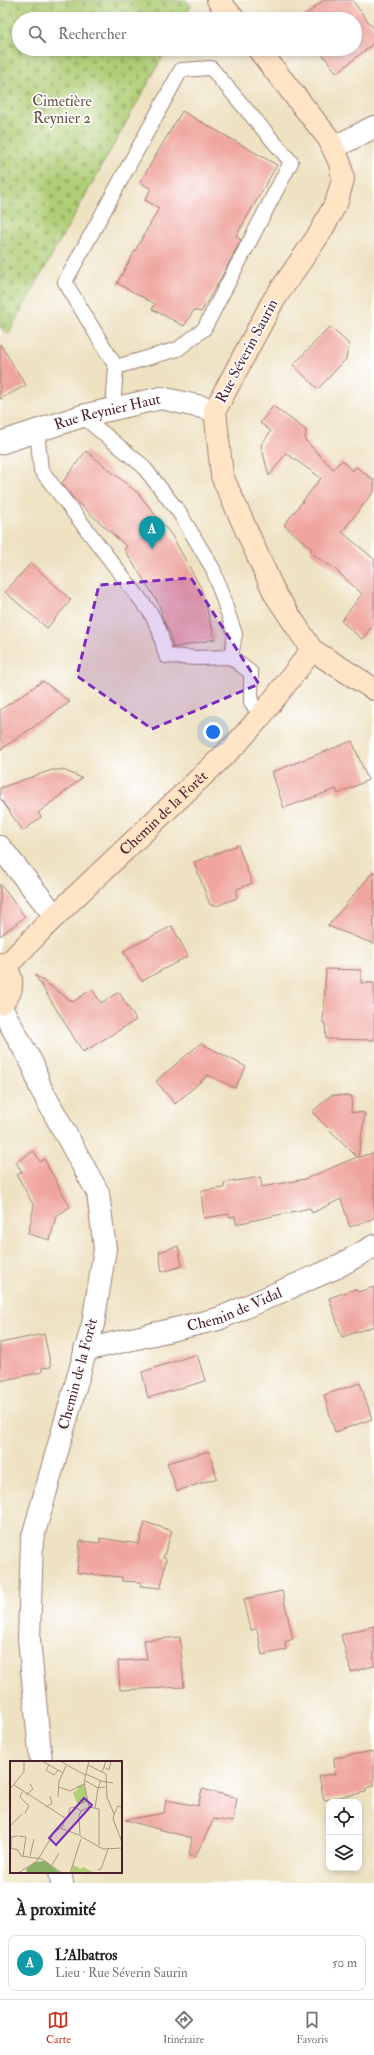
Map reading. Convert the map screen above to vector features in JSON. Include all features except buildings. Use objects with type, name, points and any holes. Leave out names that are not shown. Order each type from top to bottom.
[{"type":"street","points":[[218,0],[228,12]]},
{"type":"street","name":"Rue Séverin Saurin","points":[[264,56],[320,127],[340,163],[343,179],[337,201],[320,233],[273,301],[216,410],[222,476],[275,594],[312,650],[374,689]]},
{"type":"street","points":[[333,148],[374,126]]},
{"type":"street","name":"Rue Reynier Haut","points":[[0,443],[82,416],[161,398],[216,410]]},
{"type":"street","name":"Chemin de la Forêt","points":[[2,966],[238,742],[262,716],[312,650]]},
{"type":"street","points":[[0,847],[55,916]]},
{"type":"street","points":[[0,1005],[5,1000],[11,987],[11,980],[2,966]]},
{"type":"street","name":"Chemin de la Forêt","points":[[0,1005],[33,1065],[40,1087],[98,1193],[105,1249],[93,1324],[32,1540],[29,1639],[41,1761]]},
{"type":"street","name":"Chemin de Vidal","points":[[85,1350],[218,1319],[335,1268],[374,1246]]},
{"type":"street","points":[[60,1873],[62,1883]]},
{"type":"lane","points":[[113,409],[116,367],[65,282],[181,70],[211,68],[291,162],[204,329],[178,349],[116,367]]},
{"type":"lane","points":[[82,416],[142,465],[179,512],[213,569],[235,634],[231,657]]},
{"type":"lane","points":[[37,431],[41,470],[150,612],[159,629],[166,656],[196,658],[231,657],[251,673],[251,702],[262,716]]},
{"type":"highlighted area","points":[[191,578],[259,684],[152,729],[77,676],[99,585]]},
{"type":"green space","name":"Cimetière Reynier 2","points":[[0,0],[186,0],[191,6],[188,12],[12,12],[12,56],[163,56],[8,334],[0,327]]},
{"type":"place","name":"L'Albatros","points":[[152,549]]}]
